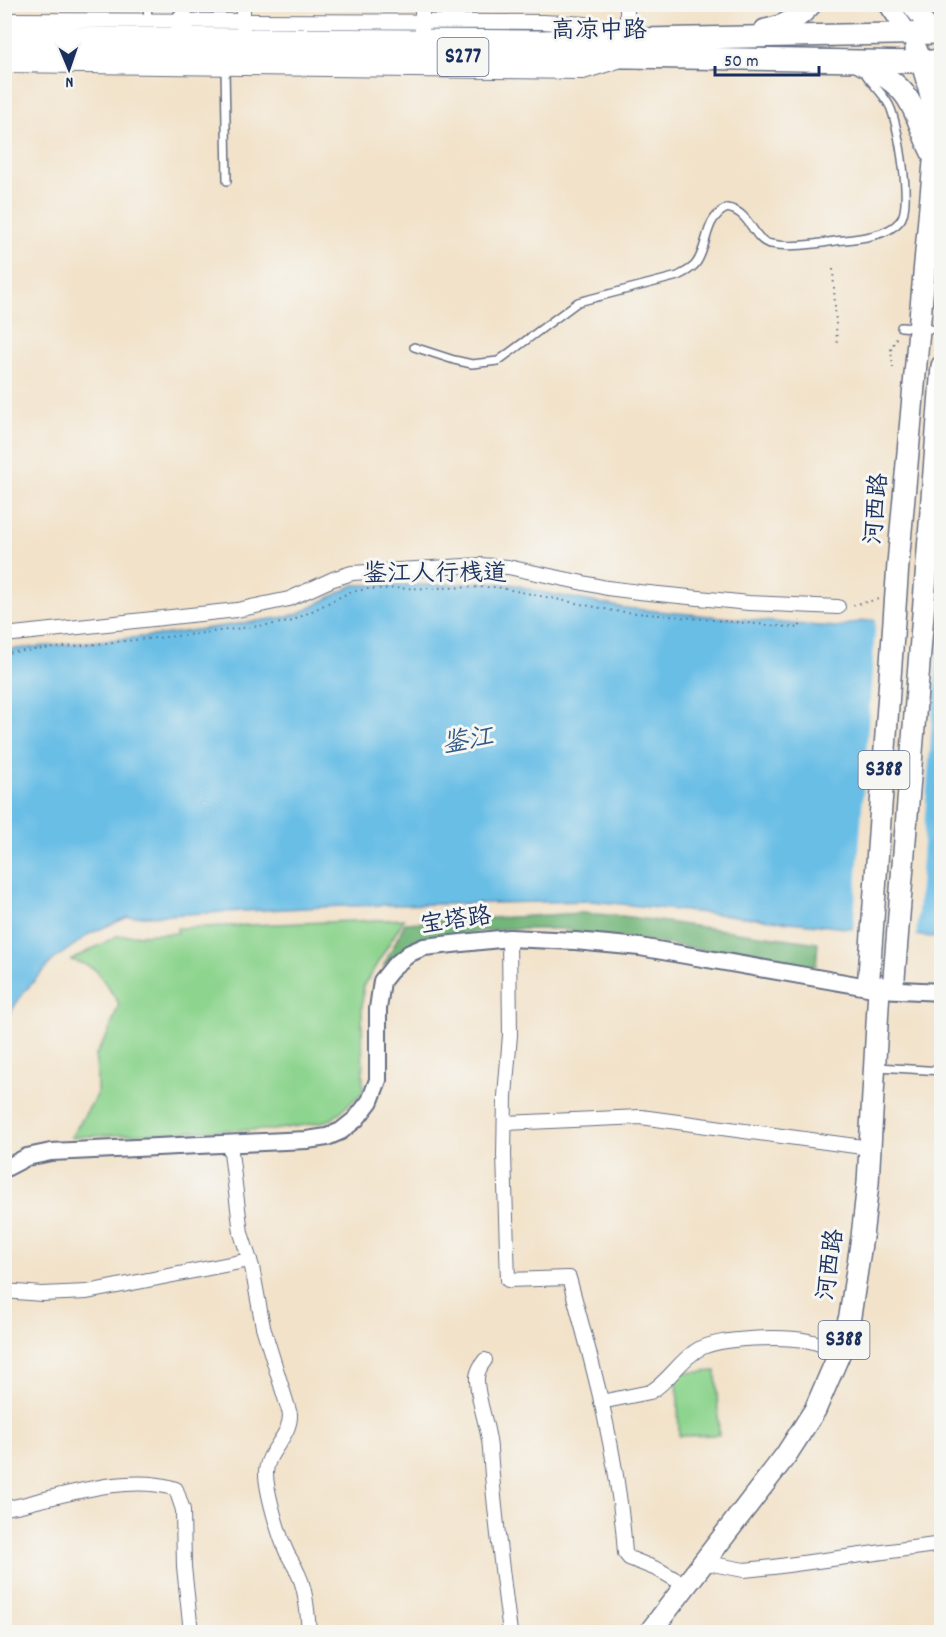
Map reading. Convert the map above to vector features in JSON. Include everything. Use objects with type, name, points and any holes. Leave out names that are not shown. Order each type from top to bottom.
[{"type":"main road","points":[[728,37],[774,29],[803,13],[811,4]]},
{"type":"main road","points":[[888,4],[909,35]]},
{"type":"main road","points":[[910,4],[939,39]]},
{"type":"main road","name":"高凉中路","points":[[4,54],[61,60],[177,45],[244,29],[422,31],[627,48],[855,60],[931,61]]},
{"type":"main road","name":"高凉中路","points":[[4,37],[177,45],[225,61],[384,63],[487,63],[728,37],[873,34],[939,39]]},
{"type":"main road","name":"河西路","points":[[881,981],[898,564],[911,328],[932,300],[936,159],[931,61],[909,35]]},
{"type":"main road","points":[[855,60],[887,79],[908,98],[926,142],[936,159]]},
{"type":"main road","name":"河西路","points":[[650,1632],[786,1455],[815,1410],[840,1352],[850,1316],[870,1148],[881,981],[932,557],[942,366]]},
{"type":"street","points":[[243,4],[244,29]]},
{"type":"street","points":[[422,31],[423,4]]},
{"type":"street","points":[[627,4],[627,48]]},
{"type":"street","points":[[4,20],[148,19],[177,45]]},
{"type":"street","points":[[4,65],[61,60]]},
{"type":"street","points":[[4,635],[237,610],[289,599],[352,573],[473,565],[508,567],[618,590],[749,603],[838,607]]},
{"type":"street","points":[[509,938],[511,1012],[504,1155],[508,1280],[569,1278],[586,1334],[617,1472],[625,1553],[629,1558],[659,1570],[685,1586]]},
{"type":"street","name":"宝塔路","points":[[4,1169],[27,1157],[51,1152],[307,1140],[327,1137],[341,1131],[356,1119],[370,1101],[378,1080],[378,1009],[382,981],[394,966],[410,953],[424,947],[509,938],[575,941],[640,947],[881,981],[942,992]]},
{"type":"street","points":[[505,1123],[641,1117],[870,1148]]},
{"type":"street","points":[[230,1144],[241,1233],[250,1260],[263,1327],[290,1414],[286,1433],[267,1465],[268,1487],[283,1541],[303,1586],[309,1632]]},
{"type":"street","points":[[4,1291],[42,1294],[87,1292],[250,1260]]},
{"type":"street","points":[[602,1402],[643,1394],[657,1388],[685,1359],[699,1349],[714,1344],[790,1338],[811,1341],[840,1352]]},
{"type":"street","points":[[485,1360],[477,1376],[490,1448],[494,1507],[510,1632]]},
{"type":"street","points":[[4,1508],[115,1485],[135,1483],[165,1485],[176,1489],[183,1510],[184,1567],[191,1632]]},
{"type":"street","points":[[702,1562],[744,1570],[942,1544]]},
{"type":"lane","points":[[147,4],[148,19]]},
{"type":"lane","points":[[414,347],[472,364],[498,361],[578,302],[678,276],[692,268],[698,261],[714,217],[727,208],[734,209],[747,219],[760,238],[769,244],[809,244],[853,239],[892,228],[902,220],[906,205],[897,130],[890,108],[879,89],[867,78],[855,60]]},
{"type":"lane","points":[[225,61],[227,181]]},
{"type":"lane","points":[[911,328],[942,330]]},
{"type":"lane","points":[[874,1067],[942,1071]]},
{"type":"path","points":[[833,269],[837,344]]},
{"type":"path","points":[[892,368],[891,350],[911,328]]},
{"type":"path","name":"鉴江人行栈道","points":[[4,653],[196,634],[290,622],[350,592],[366,589],[496,587],[615,611],[800,628]]},
{"type":"green space","points":[[582,913],[622,916],[818,943],[816,966],[560,929],[506,929],[415,939],[383,967],[405,923]]},
{"type":"green space","points":[[404,919],[363,987],[363,1092],[332,1119],[273,1130],[219,1130],[71,1137],[97,1095],[95,1056],[108,1034],[119,1004],[94,969],[71,960],[117,936],[177,933],[177,928]]},
{"type":"green space","points":[[716,1371],[719,1435],[679,1436],[677,1373]]},
{"type":"water","name":"鉴江","points":[[490,582],[625,608],[805,625],[837,627],[863,621],[941,615],[941,938],[592,901],[343,906],[128,917],[91,933],[52,961],[24,992],[5,1020],[5,650],[162,635],[279,618],[298,614],[354,585],[437,585]]},
{"type":"pier","points":[[940,612],[916,939],[853,932],[876,617]]}]
